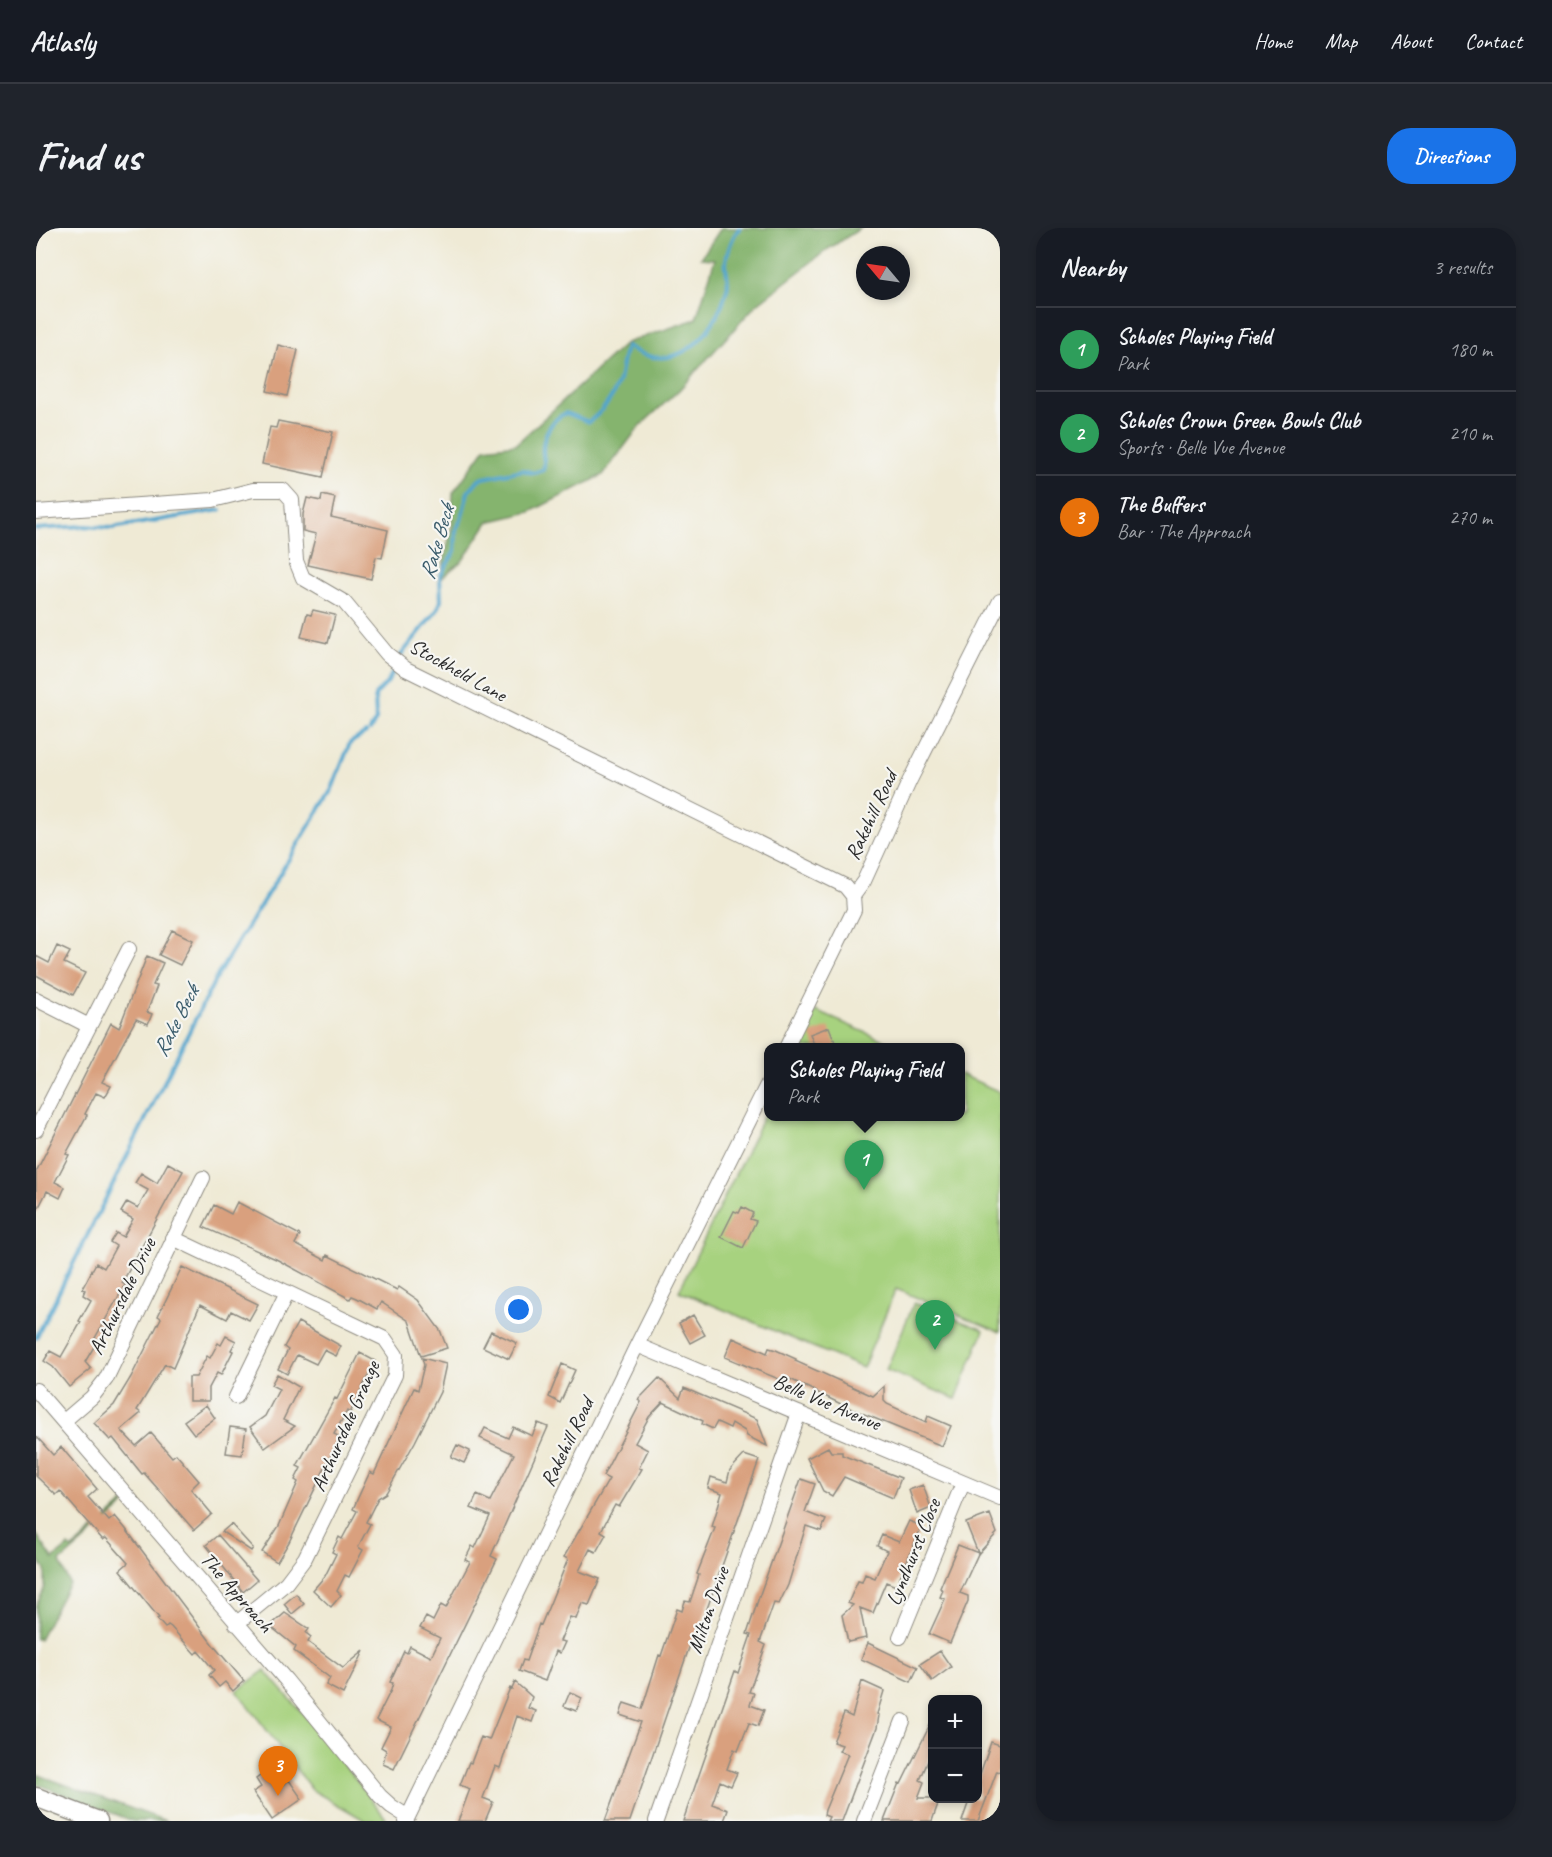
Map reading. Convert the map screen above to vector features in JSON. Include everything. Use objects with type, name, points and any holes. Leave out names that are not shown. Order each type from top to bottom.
[{"type":"street","name":"Stockheld Lane","points":[[36,512],[213,500],[254,490],[283,490],[292,500],[296,561],[303,578],[344,602],[357,615],[369,635],[387,654],[406,669],[845,886],[854,896]]},
{"type":"street","name":"Rakehill Road","points":[[788,1043],[854,910],[854,896],[864,881],[909,782],[1000,601]]},
{"type":"street","points":[[36,1130],[129,949]]},
{"type":"street","points":[[36,999],[89,1026]]},
{"type":"street","name":"Rakehill Road","points":[[407,1819],[637,1344],[764,1091]]},
{"type":"street","name":"Arthursdale Drive","points":[[64,1420],[92,1397],[106,1378],[203,1178]]},
{"type":"street","name":"Arthursdale Grange","points":[[172,1239],[385,1339],[396,1355],[397,1365],[305,1558],[286,1583],[236,1624]]},
{"type":"street","points":[[237,1397],[288,1292]]},
{"type":"street","name":"Belle Vue Avenue","points":[[637,1344],[1000,1498]]},
{"type":"street","name":"The Approach","points":[[36,1390],[286,1680],[385,1801],[407,1819]]},
{"type":"street","name":"Milton Drive","points":[[656,1821],[799,1413]]},
{"type":"street","name":"Lyndhurst Close","points":[[900,1637],[963,1483]]},
{"type":"street","points":[[864,1821],[903,1720]]},
{"type":"street","points":[[36,1797],[98,1821]]},
{"type":"green space","points":[[721,228],[861,228],[828,249],[756,305],[679,390],[639,427],[603,475],[530,512],[488,522],[463,560],[440,579],[452,526],[453,493],[485,448],[516,444],[626,343],[696,319],[715,259],[701,258]]},
{"type":"green space","points":[[816,1011],[890,1043],[799,1043]]},
{"type":"green space","points":[[965,1076],[1000,1092],[1000,1332],[896,1289],[863,1368],[679,1291],[764,1115],[764,1121],[965,1121]]},
{"type":"green space","points":[[914,1303],[984,1330],[956,1399],[886,1370]]},
{"type":"green space","points":[[124,1503],[125,1505],[60,1562],[69,1583],[39,1639],[36,1639],[36,1606],[45,1587],[45,1570],[36,1555],[36,1534],[53,1559],[69,1546],[72,1549]]},
{"type":"green space","points":[[265,1670],[318,1731],[388,1821],[366,1821],[312,1790],[237,1691]]},
{"type":"green space","points":[[36,1774],[166,1821],[133,1821],[36,1784]]},
{"type":"building","points":[[278,345],[298,350],[287,396],[267,391]]},
{"type":"building","points":[[278,421],[333,432],[323,477],[262,464],[270,427],[276,428]]},
{"type":"building","points":[[322,495],[335,498],[331,517],[388,530],[382,558],[376,557],[371,579],[308,565],[316,534],[303,531],[303,514],[307,498],[321,501]]},
{"type":"building","points":[[313,610],[335,615],[328,643],[301,637],[307,614],[311,615]]},
{"type":"building","points":[[172,930],[193,940],[180,965],[159,955]]},
{"type":"building","points":[[57,946],[70,952],[64,963],[85,973],[73,995],[36,975],[36,956],[49,963]]},
{"type":"building","points":[[147,956],[163,963],[153,985],[157,986],[147,1012],[152,1014],[148,1024],[136,1019],[102,1082],[111,1086],[105,1097],[96,1093],[85,1114],[87,1115],[66,1154],[69,1155],[55,1182],[65,1187],[60,1198],[47,1191],[36,1213],[36,1172],[111,1023],[119,1028]]},
{"type":"building","points":[[829,1027],[835,1043],[813,1043],[810,1034]]},
{"type":"building","points":[[168,1163],[183,1171],[122,1283],[125,1285],[95,1338],[98,1340],[85,1362],[91,1369],[69,1387],[53,1367],[44,1361],[50,1351],[61,1357],[81,1322],[79,1321],[91,1300],[83,1295],[85,1290],[82,1289],[96,1263],[104,1268],[116,1246],[110,1242],[116,1233],[123,1237],[133,1219],[121,1212],[127,1202],[138,1208],[148,1190],[135,1183],[141,1173],[157,1183]]},
{"type":"building","points":[[237,1202],[300,1235],[295,1244],[325,1260],[327,1255],[397,1290],[399,1287],[418,1300],[440,1330],[447,1348],[421,1356],[409,1321],[381,1302],[377,1309],[352,1296],[350,1299],[276,1259],[203,1227],[214,1205],[231,1214]]},
{"type":"building","points":[[742,1207],[753,1213],[750,1219],[756,1221],[743,1248],[721,1237],[734,1211],[739,1213]]},
{"type":"building","points":[[182,1267],[258,1304],[249,1320],[231,1311],[227,1319],[200,1305],[173,1368],[165,1364],[137,1410],[141,1413],[121,1430],[136,1446],[151,1433],[172,1457],[176,1454],[199,1481],[191,1489],[212,1514],[194,1530],[144,1473],[142,1474],[113,1438],[110,1440],[94,1423],[114,1405],[131,1377],[161,1318],[158,1316]]},
{"type":"building","points":[[693,1315],[705,1335],[690,1343],[679,1323]]},
{"type":"building","points":[[298,1322],[341,1346],[336,1356],[324,1350],[316,1364],[297,1355],[287,1374],[278,1369],[288,1350],[284,1347]]},
{"type":"building","points":[[491,1331],[517,1343],[509,1359],[483,1347]]},
{"type":"building","points":[[226,1336],[236,1341],[221,1375],[217,1373],[209,1388],[209,1401],[189,1401],[189,1377],[196,1377],[207,1356],[210,1358],[218,1343],[221,1345]]},
{"type":"building","points":[[733,1338],[767,1353],[769,1348],[776,1350],[873,1396],[884,1386],[884,1401],[887,1404],[926,1422],[928,1416],[951,1426],[942,1446],[847,1407],[788,1378],[786,1382],[725,1357]]},
{"type":"building","points":[[360,1353],[375,1361],[350,1413],[347,1411],[334,1434],[340,1437],[277,1562],[262,1552],[279,1526],[298,1482],[295,1480],[301,1468],[297,1466],[335,1398],[337,1399]]},
{"type":"building","points":[[422,1358],[446,1364],[440,1392],[386,1493],[378,1498],[366,1522],[370,1524],[358,1547],[363,1550],[349,1577],[345,1575],[337,1591],[341,1595],[331,1607],[313,1590],[325,1576],[336,1554],[332,1552],[339,1537],[342,1539],[357,1511],[353,1509],[362,1489],[370,1472],[374,1474],[414,1388],[418,1390],[424,1365]]},
{"type":"building","points":[[562,1364],[575,1370],[560,1403],[549,1397]]},
{"type":"building","points":[[277,1374],[299,1387],[283,1420],[295,1426],[265,1448],[250,1427],[265,1416],[279,1389],[271,1385]]},
{"type":"building","points":[[659,1378],[680,1398],[684,1388],[757,1419],[767,1446],[747,1436],[745,1431],[732,1423],[730,1428],[717,1422],[713,1429],[702,1424],[703,1421],[663,1402],[649,1417],[635,1443],[648,1450],[639,1468],[642,1469],[619,1507],[615,1505],[601,1531],[606,1534],[596,1552],[590,1549],[579,1571],[600,1579],[589,1605],[582,1603],[576,1619],[570,1617],[560,1641],[565,1642],[560,1653],[556,1651],[545,1681],[519,1671],[523,1660],[526,1661],[539,1624],[541,1625],[568,1559],[564,1557],[609,1479],[603,1476],[641,1402],[638,1400]]},
{"type":"building","points":[[206,1405],[215,1418],[194,1434],[184,1421]]},
{"type":"building","points":[[538,1423],[548,1427],[491,1556],[497,1559],[394,1769],[383,1764],[386,1750],[381,1747],[391,1727],[376,1720],[391,1690],[393,1683],[390,1682],[404,1651],[407,1653],[410,1646],[431,1657],[440,1638],[420,1628],[426,1617],[433,1621],[441,1605],[446,1608],[470,1562],[465,1560],[472,1546],[475,1548],[490,1516],[471,1508],[477,1495],[490,1501],[514,1454],[480,1438],[485,1428],[508,1438],[513,1427],[532,1436]]},
{"type":"building","points":[[230,1427],[246,1429],[242,1455],[226,1453]]},
{"type":"building","points":[[36,1436],[53,1455],[61,1447],[97,1489],[88,1497],[109,1521],[115,1516],[213,1645],[244,1681],[233,1691],[225,1682],[219,1687],[209,1675],[214,1670],[198,1651],[195,1654],[171,1627],[168,1625],[165,1628],[157,1619],[159,1618],[120,1570],[128,1563],[106,1538],[103,1540],[60,1491],[56,1495],[36,1476]]},
{"type":"building","points":[[457,1445],[470,1451],[464,1463],[451,1457]]},
{"type":"building","points":[[828,1447],[831,1452],[842,1452],[842,1455],[901,1478],[893,1498],[844,1477],[832,1496],[823,1491],[807,1458]]},
{"type":"building","points":[[744,1455],[759,1460],[694,1646],[690,1645],[630,1821],[605,1821],[641,1722],[620,1715],[624,1703],[642,1709],[677,1609],[682,1611],[685,1601],[690,1602],[699,1575],[697,1574],[715,1528],[712,1527],[722,1493],[708,1488],[711,1477],[727,1482],[730,1470]]},
{"type":"building","points":[[801,1479],[815,1484],[805,1512],[826,1520],[821,1531],[806,1526],[788,1585],[779,1604],[774,1603],[760,1642],[766,1645],[749,1692],[754,1693],[750,1705],[764,1710],[758,1726],[749,1723],[738,1751],[734,1749],[727,1769],[737,1773],[731,1786],[720,1781],[712,1804],[728,1810],[724,1821],[683,1821],[735,1671],[738,1673],[751,1635],[747,1634],[759,1597]]},
{"type":"building","points":[[923,1485],[931,1508],[917,1514],[909,1490]]},
{"type":"building","points":[[990,1514],[997,1533],[978,1554],[960,1593],[968,1596],[968,1601],[950,1643],[929,1634],[945,1599],[940,1597],[943,1590],[940,1588],[958,1545],[978,1553],[966,1523]]},
{"type":"building","points":[[909,1521],[922,1526],[896,1586],[886,1582],[873,1613],[860,1608],[866,1638],[848,1642],[842,1615],[853,1605],[848,1603],[858,1581],[862,1582],[865,1574],[875,1578],[887,1551],[877,1546],[882,1535],[899,1542]]},
{"type":"building","points":[[231,1524],[253,1548],[251,1551],[222,1532]]},
{"type":"building","points":[[218,1535],[257,1580],[243,1592],[206,1545]]},
{"type":"building","points":[[296,1594],[304,1604],[292,1614],[284,1604]]},
{"type":"building","points":[[285,1613],[309,1629],[306,1633],[311,1637],[308,1642],[343,1668],[364,1651],[343,1694],[326,1685],[330,1678],[294,1651],[296,1647],[270,1626]]},
{"type":"building","points":[[868,1643],[918,1667],[911,1682],[861,1659]]},
{"type":"building","points":[[940,1651],[951,1667],[932,1681],[920,1664]]},
{"type":"building","points":[[862,1681],[884,1691],[877,1714],[879,1715],[877,1728],[842,1821],[827,1821],[829,1817],[824,1815],[825,1810],[848,1754],[839,1751],[842,1745],[833,1742],[844,1713],[852,1717]]},
{"type":"building","points":[[515,1682],[532,1697],[528,1708],[536,1711],[532,1722],[517,1716],[500,1768],[495,1766],[483,1798],[493,1802],[485,1821],[458,1821],[470,1789],[460,1785],[469,1762],[471,1763],[481,1737],[489,1740],[510,1688],[512,1689]]},
{"type":"building","points":[[570,1692],[582,1698],[576,1711],[564,1706]]},
{"type":"building","points":[[928,1729],[928,1761],[920,1780],[924,1782],[918,1798],[928,1798],[928,1803],[938,1803],[932,1821],[884,1821],[899,1783],[901,1784]]},
{"type":"building","points":[[991,1742],[1000,1745],[1000,1772],[997,1771],[978,1821],[962,1821],[968,1803],[982,1803],[982,1768]]},
{"type":"building","points":[[267,1771],[282,1785],[289,1780],[302,1799],[272,1820],[253,1792],[261,1787],[256,1779]]},
{"type":"waterway","name":"Rake Beck","points":[[401,655],[438,609],[441,601],[440,576],[455,551],[456,529],[461,520],[468,492],[479,479],[523,470],[533,473],[543,470],[543,446],[549,428],[556,419],[566,413],[589,422],[598,414],[610,400],[618,384],[627,346],[645,355],[662,357],[677,355],[691,347],[703,336],[713,322],[728,286],[726,265],[728,253],[740,228]]},
{"type":"waterway","points":[[36,529],[84,526],[112,528],[220,510]]},
{"type":"waterway","name":"Rake Beck","points":[[370,730],[376,720],[375,695],[387,683],[393,672]]},
{"type":"waterway","name":"Rake Beck","points":[[36,1338],[217,976],[332,789],[350,743],[366,733]]},
{"type":"place","name":"Scholes Playing Field","points":[[864,1190]]},
{"type":"place","name":"Scholes Crown Green Bowls Club","points":[[935,1350]]},
{"type":"place","name":"The Buffers","points":[[278,1796]]}]
